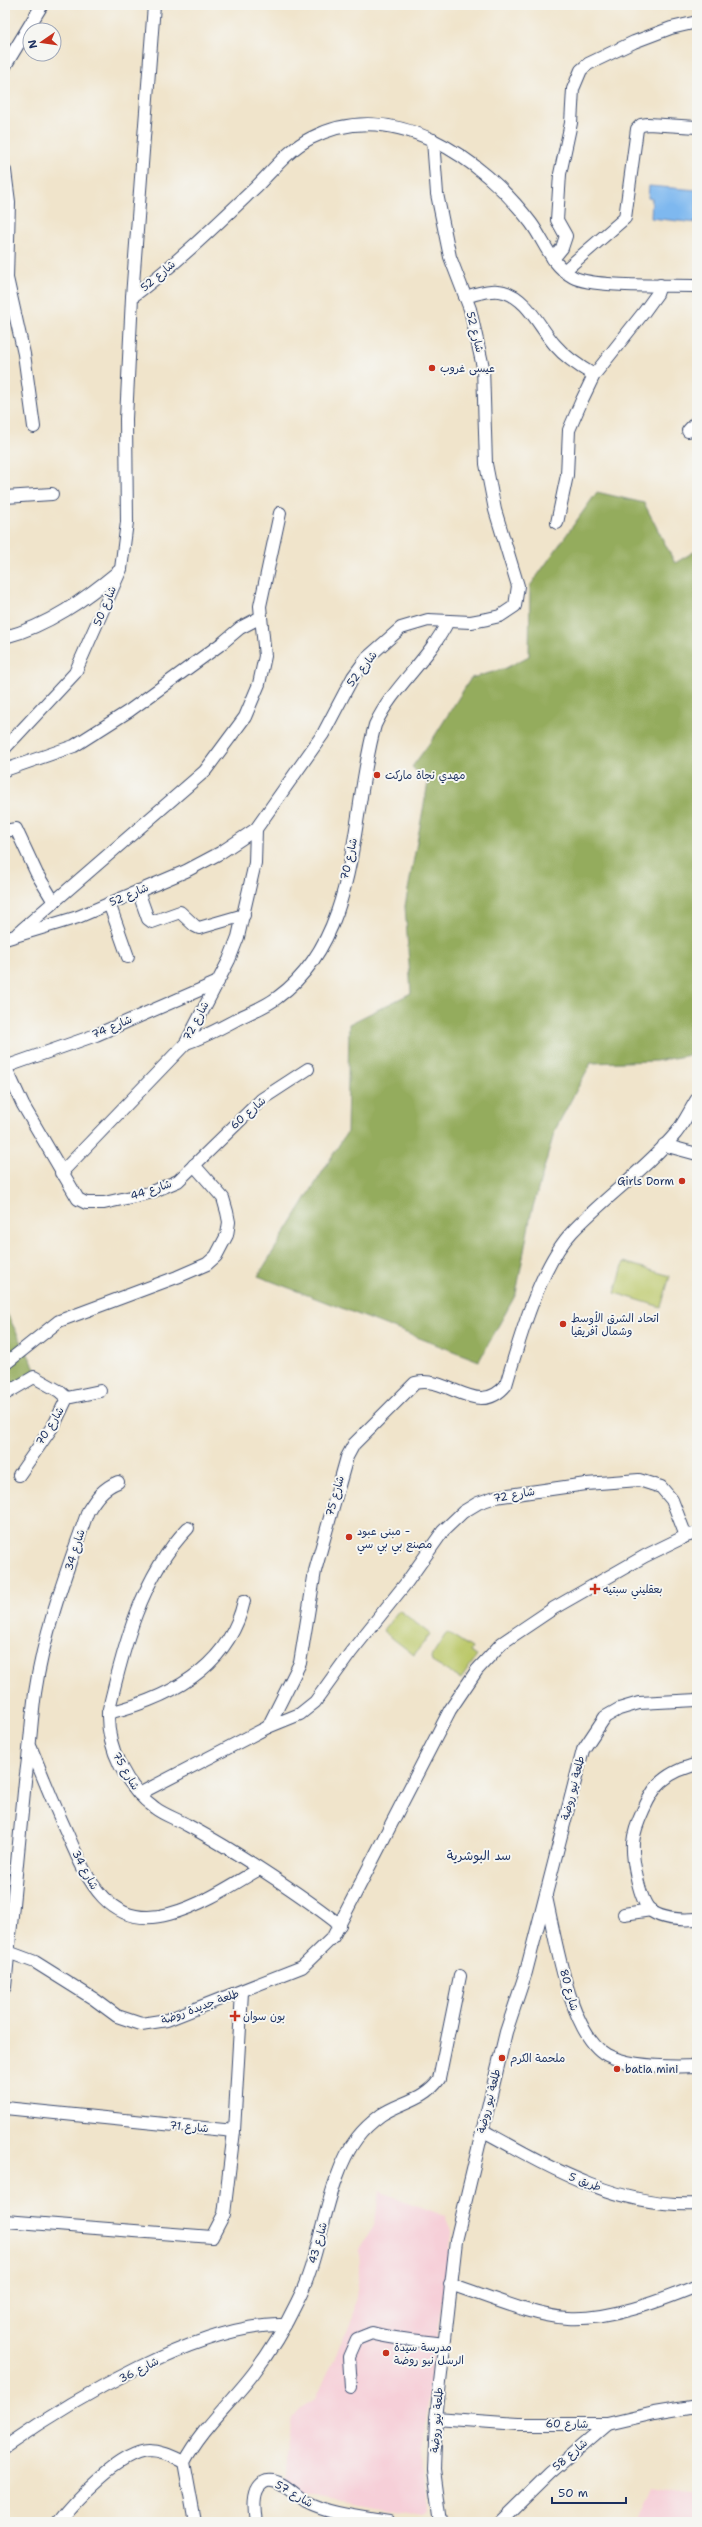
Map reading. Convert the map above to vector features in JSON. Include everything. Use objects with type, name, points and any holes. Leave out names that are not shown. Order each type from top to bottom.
[{"type":"street","points":[[5,66],[42,5]]},
{"type":"street","points":[[121,569],[127,522],[126,419],[132,297],[154,5]]},
{"type":"street","points":[[553,259],[562,248],[566,236],[557,220],[560,174],[572,123],[573,89],[581,70],[588,64],[634,42],[672,28],[697,22]]},
{"type":"street","name":"شارع 52","points":[[132,297],[156,279],[294,149],[309,139],[344,126],[365,124],[399,127],[433,140],[457,153],[509,196],[532,224],[553,259],[564,271],[582,281],[594,284],[697,286]]},
{"type":"street","points":[[564,271],[626,218],[637,129],[641,125],[648,124],[697,127]]},
{"type":"street","name":"شارع 52","points":[[5,939],[78,917],[220,853],[256,829],[323,734],[340,698],[367,658],[401,628],[428,620],[471,622],[500,616],[515,606],[518,595],[518,586],[494,510],[486,464],[484,367],[470,309],[457,280],[445,236],[437,194],[433,140]]},
{"type":"street","points":[[5,172],[9,202],[8,278],[24,354],[34,427]]},
{"type":"street","points":[[557,523],[567,475],[569,430],[594,375],[644,312],[657,294],[660,285]]},
{"type":"street","points":[[464,297],[493,291],[504,292],[512,296],[532,314],[556,346],[579,366],[594,375]]},
{"type":"street","points":[[688,430],[697,421]]},
{"type":"street","points":[[5,497],[52,494]]},
{"type":"street","points":[[18,934],[205,772],[232,736],[254,699],[263,670],[265,656],[260,606],[280,513]]},
{"type":"street","name":"شارع 50","points":[[5,638],[27,632],[48,621],[121,569]]},
{"type":"street","name":"شارع 50","points":[[5,748],[75,673],[121,569]]},
{"type":"street","points":[[5,770],[74,746],[136,706],[221,644],[240,628],[261,617]]},
{"type":"street","name":"شارع 70","points":[[186,1043],[200,1038],[277,998],[300,977],[314,959],[328,936],[336,916],[352,850],[375,725],[383,708],[433,647],[448,621]]},
{"type":"street","points":[[5,831],[16,829],[36,874],[54,902]]},
{"type":"street","name":"شارع 72","points":[[61,1173],[186,1043],[229,960],[244,915],[255,863],[256,829]]},
{"type":"street","points":[[138,891],[148,919],[152,922],[180,912],[195,926],[203,928],[244,915]]},
{"type":"street","points":[[109,903],[128,957]]},
{"type":"street","name":"شارع 74","points":[[5,1067],[96,1035],[218,982]]},
{"type":"street","name":"شارع 44","points":[[5,1067],[61,1173],[78,1199],[86,1203],[97,1204],[164,1188],[178,1181],[194,1165]]},
{"type":"street","name":"شارع 60","points":[[194,1165],[262,1099],[308,1069]]},
{"type":"street","points":[[692,1152],[664,1145],[676,1132],[697,1099]]},
{"type":"street","points":[[676,1132],[692,1152]]},
{"type":"street","name":"شارع 75","points":[[139,1794],[268,1727],[300,1663],[315,1571],[340,1478],[354,1444],[415,1383],[432,1381],[472,1398],[492,1397],[500,1393],[506,1385],[525,1325],[549,1267],[572,1232],[642,1168],[664,1145]]},
{"type":"street","points":[[5,1364],[59,1321],[177,1277],[207,1264],[216,1256],[227,1234],[229,1222],[227,1212],[223,1198],[194,1165]]},
{"type":"street","name":"شارع 70","points":[[5,1394],[34,1377],[59,1391],[67,1398],[55,1423],[19,1475]]},
{"type":"street","points":[[67,1398],[100,1391]]},
{"type":"street","name":"شارع 72","points":[[268,1727],[300,1714],[315,1702],[351,1652],[412,1576],[443,1531],[463,1512],[478,1503],[495,1497],[586,1484],[639,1480],[661,1487],[672,1500],[692,1535]]},
{"type":"street","name":"شارع 34","points":[[5,1987],[25,1781],[31,1748],[35,1693],[40,1665],[70,1563],[88,1511],[99,1494],[108,1486],[118,1482]]},
{"type":"street","name":"شارع 75","points":[[188,1528],[175,1542],[161,1563],[135,1618],[108,1713],[107,1730],[111,1744],[120,1766],[139,1794],[155,1808],[238,1854],[258,1869],[307,1899],[340,1925]]},
{"type":"street","points":[[340,1925],[446,1716],[477,1670],[502,1643],[530,1623],[645,1556],[692,1535]]},
{"type":"street","points":[[108,1713],[160,1697],[214,1660],[235,1631],[244,1601]]},
{"type":"street","name":"طلعة نيو روضة","points":[[440,2522],[434,2470],[436,2418],[443,2344],[456,2241],[506,2032],[526,1972],[583,1750],[595,1729],[605,1717],[619,1709],[639,1703],[697,1700]]},
{"type":"street","name":"شارع 34","points":[[31,1748],[80,1865],[99,1894],[118,1909],[144,1917],[169,1914],[222,1890],[258,1869]]},
{"type":"street","points":[[650,1910],[639,1890],[633,1843],[639,1823],[648,1801],[660,1782],[675,1771],[697,1764]]},
{"type":"street","name":"شارع 75","points":[[155,1808],[156,1784]]},
{"type":"street","name":"شارع 80","points":[[545,1895],[574,2013],[587,2035],[599,2050],[608,2056],[636,2062],[697,2066]]},
{"type":"street","points":[[624,1914],[650,1910],[667,1918],[697,1918]]},
{"type":"street","name":"طلعة جديدة روضة","points":[[8,1952],[35,1962],[94,1999],[117,2016],[140,2024],[167,2020],[242,1992],[302,1967],[320,1951],[340,1925]]},
{"type":"street","name":"شارع 43","points":[[184,2462],[212,2421],[252,2375],[285,2325],[309,2277],[337,2181],[349,2150],[357,2138],[381,2115],[422,2096],[432,2089],[439,2079],[460,1976]]},
{"type":"street","points":[[5,2221],[212,2237],[224,2214],[234,2131],[242,1992]]},
{"type":"street","name":"شارع 71","points":[[5,2108],[234,2131]]},
{"type":"street","name":"طريق 5","points":[[482,2130],[551,2169],[582,2182],[650,2202],[697,2204]]},
{"type":"street","points":[[450,2284],[536,2312],[568,2318],[585,2318],[639,2306],[697,2286]]},
{"type":"street","name":"شارع 36","points":[[5,2447],[66,2408],[156,2360],[188,2347],[248,2328],[285,2325]]},
{"type":"street","points":[[351,2388],[350,2357],[357,2339],[372,2332],[391,2339],[409,2338],[443,2344]]},
{"type":"street","name":"شارع 60","points":[[436,2418],[518,2424],[607,2424],[654,2413],[697,2406]]},
{"type":"street","name":"شارع 58","points":[[500,2522],[550,2472],[607,2424]]},
{"type":"street","points":[[58,2522],[96,2482],[127,2458],[149,2451],[170,2455],[184,2462],[195,2522]]},
{"type":"street","name":"شارع 57","points":[[256,2522],[255,2495],[262,2484],[268,2481],[282,2485],[303,2500],[326,2511],[389,2522]]},
{"type":"shaded area","name":"مدرسة سيدة الرسل نيو روضة","points":[[379,2191],[445,2216],[452,2233],[427,2403],[425,2443],[428,2512],[422,2515],[299,2492],[282,2477],[292,2418],[300,2409],[316,2399],[353,2317],[360,2270],[359,2249],[375,2223]]},
{"type":"shaded area","points":[[650,2488],[697,2496],[697,2522],[633,2522]]},
{"type":"green space","points":[[597,492],[644,503],[675,563],[697,550],[697,1046],[690,1055],[656,1061],[591,1063],[555,1130],[531,1214],[516,1294],[479,1361],[258,1276],[347,1132],[349,1024],[411,993],[405,906],[428,783],[412,767],[434,737],[471,678],[504,669],[529,656],[530,586]]},
{"type":"green space","points":[[624,1262],[670,1276],[661,1307],[615,1293]]},
{"type":"green space","points":[[5,1310],[36,1370],[5,1393]]},
{"type":"green space","points":[[399,1610],[430,1634],[414,1655],[383,1631]]},
{"type":"green space","points":[[447,1632],[472,1648],[470,1652],[477,1656],[461,1679],[432,1662],[431,1657]]},
{"type":"water","points":[[649,186],[697,190],[697,223],[651,218],[652,199],[648,198]]},
{"type":"place","name":"عيسى غروب","points":[[432,368]]},
{"type":"place","name":"مهدي نجاة ماركت","points":[[377,775]]},
{"type":"place","name":"Girls Dorm","points":[[682,1181]]},
{"type":"place","name":"اتحاد الشرق الأوسط وشمال أفريقيا","points":[[563,1324]]},
{"type":"place","name":"مبنى عبود - مصنع بي بي سي","points":[[349,1537]]},
{"type":"place","name":"بعقليني سبتيه","points":[[595,1589]]},
{"type":"place","name":"بون سوان","points":[[235,2016]]},
{"type":"place","name":"ملحمة الكرم","points":[[502,2058]]},
{"type":"place","name":"batia mini","points":[[617,2069]]},
{"type":"place","name":"مدرسة سيدة الرسل نيو روضة","points":[[386,2353]]},
{"type":"district","name":"سد البوشرية","points":[[479,1855]]}]
